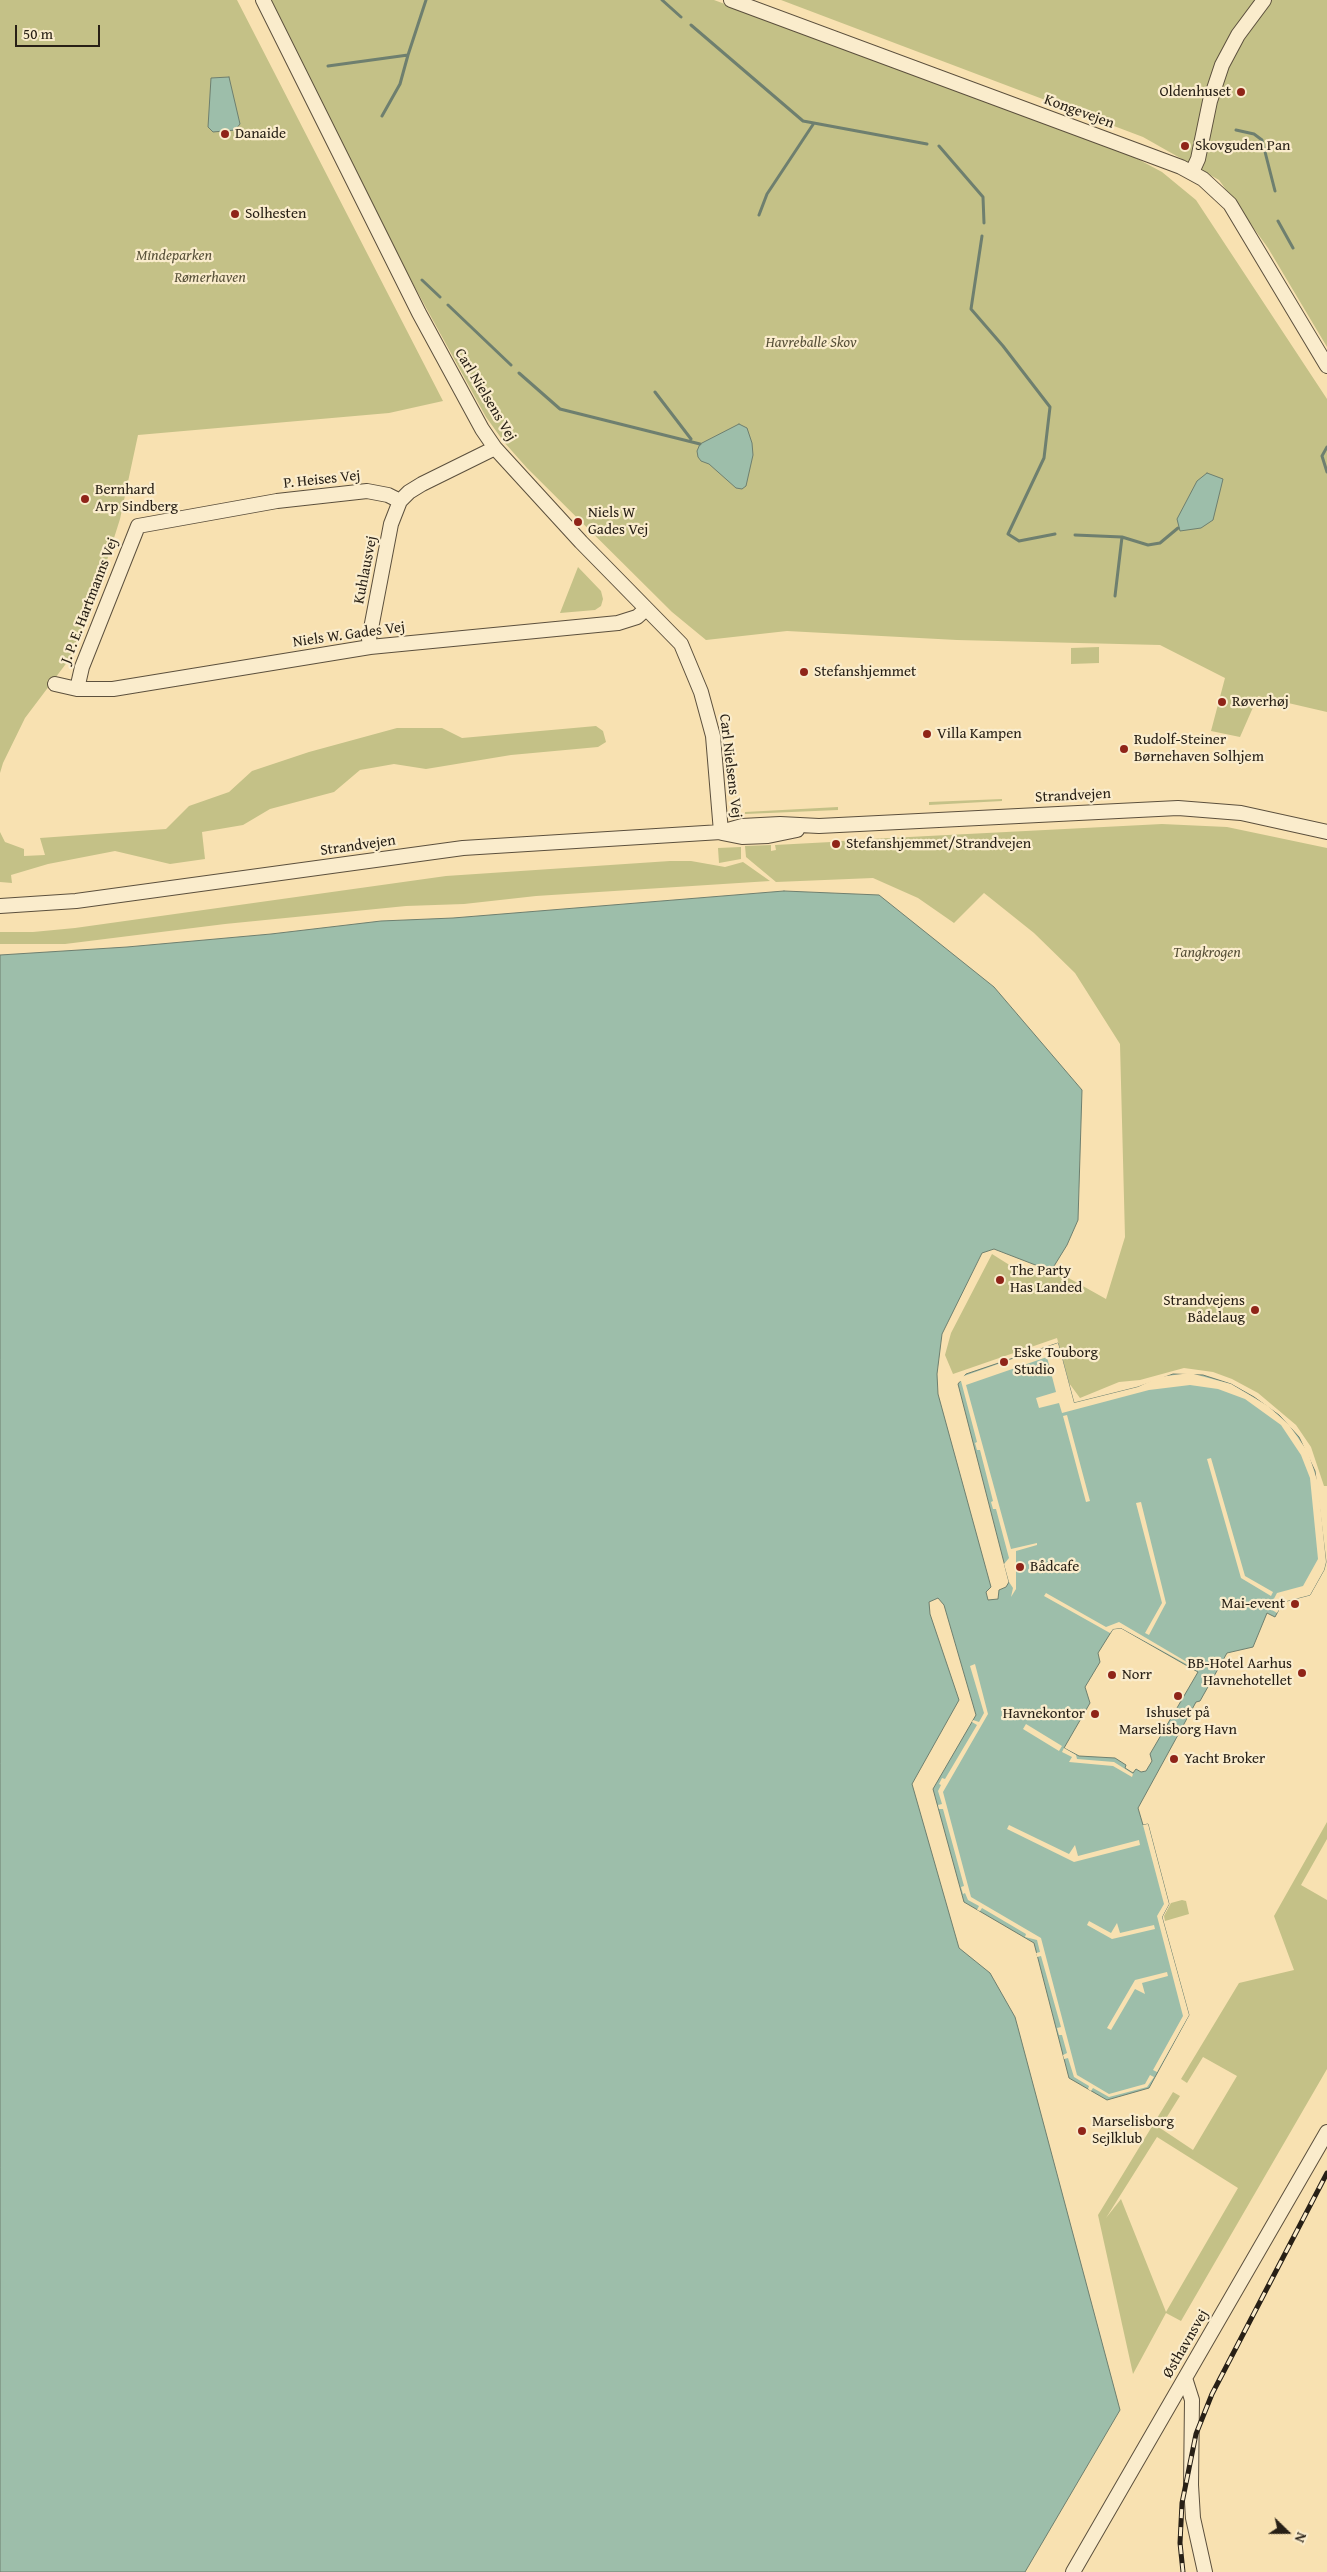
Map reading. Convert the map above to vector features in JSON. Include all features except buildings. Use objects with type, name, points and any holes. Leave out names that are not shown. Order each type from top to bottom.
[{"type":"street","name":"Carl Nielsens Vej","points":[[263,0],[419,312],[470,408],[495,448],[581,542],[680,644],[701,692],[713,736],[722,832]]},
{"type":"street","name":"Kongevejen","points":[[731,0],[1192,172],[1214,188],[1230,204],[1327,366]]},
{"type":"street","points":[[1192,172],[1198,159],[1210,101],[1222,65],[1238,35],[1264,0]]},
{"type":"street","points":[[400,501],[409,492],[422,484],[495,448]]},
{"type":"street","name":"P. Heises Vej","points":[[138,526],[277,501],[367,491],[388,494],[400,501]]},
{"type":"street","name":"Kuhlausvej","points":[[370,647],[369,639],[391,524],[400,501]]},
{"type":"street","name":"J. P. E. Hartmanns Vej","points":[[77,690],[82,667],[138,526]]},
{"type":"street","name":"Niels W. Gades Vej","points":[[55,684],[77,690],[113,689],[370,647],[618,623],[638,617],[646,610]]},
{"type":"street","name":"Strandvejen","points":[[0,906],[76,901],[463,848],[722,832],[742,826],[780,824],[818,826],[1178,808],[1264,817],[1327,832]]},
{"type":"street","name":"Østhavnsvej","points":[[1073,2572],[1327,2132]]},
{"type":"street","points":[[1185,2378],[1192,2400],[1191,2485],[1194,2518],[1205,2572]]},
{"type":"green space","name":"Rømerhaven","points":[[0,0],[237,0],[443,401],[389,413],[138,435],[120,519],[97,592],[68,661],[25,718],[0,773]]},
{"type":"green space","name":"Havreballe Skov","points":[[271,0],[714,0],[1132,156],[1162,172],[1196,200],[1327,399],[1327,712],[1258,696],[1240,737],[1211,731],[1225,678],[1160,645],[957,640],[787,631],[706,640],[672,612],[527,468],[504,442],[486,417],[395,251]]},
{"type":"green space","points":[[781,0],[1327,0],[1327,347],[1268,248],[1219,180],[1143,137]]},
{"type":"green space","points":[[578,567],[601,591],[603,599],[601,606],[595,610],[560,613]]},
{"type":"green space","points":[[1099,647],[1099,663],[1071,664],[1071,648]]},
{"type":"green space","points":[[596,726],[603,731],[606,742],[598,747],[511,755],[426,769],[394,764],[360,770],[334,792],[270,809],[243,825],[202,832],[205,859],[170,864],[115,851],[48,864],[11,875],[12,883],[0,882],[0,832],[5,842],[24,849],[24,856],[45,855],[40,838],[166,829],[189,806],[229,792],[252,771],[309,752],[397,728],[442,728],[462,738]]},
{"type":"green space","points":[[1002,799],[1002,801],[929,805],[929,802]]},
{"type":"green space","points":[[838,807],[838,810],[745,814],[745,812]]},
{"type":"green space","name":"Tangkrogen","points":[[1162,824],[1227,827],[1327,848],[1327,1486],[1324,1486],[1311,1447],[1296,1425],[1258,1393],[1232,1379],[1213,1372],[1184,1368],[1140,1380],[1119,1382],[1080,1398],[1069,1383],[1057,1338],[953,1374],[945,1355],[951,1333],[992,1254],[1019,1271],[1065,1276],[1106,1299],[1125,1237],[1120,1044],[1075,973],[1034,933],[984,893],[954,923],[918,898],[873,878],[776,882],[746,857],[745,846],[771,845],[771,851],[776,850],[775,845],[831,842],[831,847],[840,846],[840,841],[865,840],[866,845],[870,844],[870,839]]},
{"type":"green space","points":[[741,847],[741,859],[719,863],[718,848]]},
{"type":"green space","points":[[691,861],[725,867],[743,862],[770,881],[536,896],[464,904],[406,906],[225,924],[65,944],[0,944],[0,932],[33,932],[75,928],[446,876]]},
{"type":"green space","points":[[1327,1822],[1327,1839],[1301,1885],[1327,1900],[1327,2069],[1181,2321],[1166,2313],[1133,2374],[1098,2215],[1173,2092],[1180,2096],[1160,2128],[1193,2150],[1237,2076],[1203,2057],[1187,2083],[1181,2079],[1239,1983],[1294,1970],[1274,1916]],"holes":[[[1157,2137],[1238,2188],[1166,2312],[1121,2199],[1106,2218]]]},
{"type":"green space","points":[[1182,1900],[1186,1901],[1189,1914],[1165,1921],[1164,1916],[1171,1903]]},
{"type":"shaded area","points":[[229,77],[240,124],[235,130],[213,132],[208,127],[211,78]]},
{"type":"shaded area","points":[[739,424],[747,428],[752,443],[753,455],[746,486],[742,489],[736,488],[709,464],[701,461],[697,451],[700,444]]},
{"type":"shaded area","points":[[1207,473],[1223,479],[1213,520],[1201,528],[1180,531],[1177,519],[1197,481]]},
{"type":"shaded area","points":[[784,891],[879,895],[994,987],[1082,1090],[1078,1220],[1067,1245],[1051,1271],[994,1249],[982,1253],[942,1334],[937,1374],[938,1394],[991,1587],[986,1592],[988,1600],[998,1599],[999,1590],[1006,1587],[1009,1582],[958,1384],[966,1374],[1058,1343],[1074,1403],[1138,1387],[1173,1374],[1203,1375],[1231,1384],[1254,1397],[1279,1415],[1299,1437],[1315,1471],[1326,1562],[1324,1570],[1310,1595],[1283,1602],[1275,1617],[1267,1613],[1253,1647],[1227,1653],[1200,1701],[1196,1702],[1138,1808],[1143,1825],[1148,1824],[1169,1904],[1162,1917],[1189,2015],[1149,2088],[1107,2100],[1069,2078],[1034,1943],[964,1902],[933,1789],[976,1715],[944,1605],[938,1598],[929,1602],[930,1614],[959,1700],[912,1784],[959,1948],[990,1973],[1015,2017],[1120,2410],[1025,2572],[0,2572],[0,955],[127,947],[271,934],[381,921],[453,918]],"holes":[[[1121,1628],[1198,1672],[1150,1754],[1152,1761],[1146,1771],[1141,1772],[1136,1769],[1133,1773],[1125,1768],[1126,1765],[1115,1758],[1079,1756],[1064,1748],[1090,1703],[1085,1687],[1100,1662],[1098,1653],[1113,1629]]]},
{"type":"pier","points":[[1058,1343],[1074,1403],[1138,1387],[1159,1377],[1190,1373],[1231,1384],[1268,1406],[1289,1425],[1308,1452],[1318,1483],[1326,1562],[1324,1570],[1310,1595],[1283,1602],[1277,1613],[1269,1608],[1277,1593],[1303,1586],[1318,1559],[1310,1478],[1301,1455],[1281,1425],[1245,1399],[1218,1389],[1190,1385],[1149,1390],[1062,1413],[1059,1403],[1039,1408],[1036,1398],[1056,1392],[1047,1357],[966,1385],[1011,1549],[1037,1543],[1037,1545],[1016,1551],[1016,1589],[1011,1597],[1013,1588],[1009,1582],[1004,1564],[1009,1558],[996,1509],[993,1509],[991,1502],[993,1501],[980,1450],[977,1450],[975,1443],[977,1442],[961,1381],[955,1383],[961,1377]]},
{"type":"pier","points":[[1067,1415],[1090,1501],[1086,1502],[1063,1416]]},
{"type":"pier","points":[[1211,1458],[1245,1576],[1273,1592],[1271,1596],[1241,1578],[1207,1459]]},
{"type":"pier","points":[[1141,1502],[1166,1603],[1149,1635],[1145,1633],[1162,1603],[1136,1503]]},
{"type":"pier","points":[[1046,1593],[1106,1627],[1119,1622],[1197,1668],[1199,1671],[1121,1628],[1113,1629],[1110,1633],[1044,1596]]},
{"type":"pier","points":[[975,1664],[988,1714],[943,1792],[971,1897],[1041,1938],[1077,2075],[1109,2094],[1145,2084],[1150,2075],[1154,2077],[1147,2087],[1109,2097],[1093,2088],[1091,2091],[1088,2089],[1089,2086],[1074,2077],[1068,2058],[1064,2059],[1063,2055],[1067,2053],[1062,2035],[1059,2035],[1057,2028],[1061,2027],[1041,1956],[1037,1957],[1036,1953],[1040,1952],[1037,1940],[1025,1937],[1026,1934],[982,1908],[980,1911],[977,1910],[979,1906],[968,1900],[965,1893],[963,1894],[961,1887],[964,1886],[943,1809],[939,1809],[938,1805],[942,1804],[938,1791],[942,1778],[945,1779],[977,1725],[972,1722],[973,1720],[979,1722],[984,1713],[970,1666]]},
{"type":"pier","points":[[1026,1724],[1062,1746],[1059,1751],[1023,1729]]},
{"type":"pier","points":[[1064,1748],[1076,1755],[1077,1759],[1114,1762],[1133,1774],[1132,1777],[1113,1766],[1069,1762],[1072,1757],[1062,1752]]},
{"type":"pier","points":[[1148,1824],[1169,1904],[1162,1917],[1189,2015],[1157,2072],[1153,2070],[1183,2016],[1157,1916],[1164,1904],[1143,1825]]},
{"type":"pier","points":[[1009,1825],[1069,1854],[1075,1845],[1078,1856],[1139,1840],[1140,1845],[1074,1862],[1007,1829]]},
{"type":"pier","points":[[1089,1921],[1111,1933],[1117,1923],[1120,1933],[1154,1925],[1155,1929],[1112,1939],[1087,1925]]},
{"type":"pier","points":[[1167,1972],[1168,1976],[1142,1983],[1145,1994],[1135,1989],[1111,2030],[1107,2028],[1135,1980]]},
{"type":"waterway","points":[[328,66],[408,55],[426,0]]},
{"type":"waterway","points":[[662,0],[681,17]]},
{"type":"waterway","points":[[691,25],[803,121],[927,144]]},
{"type":"waterway","points":[[382,116],[400,84],[408,55]]},
{"type":"waterway","points":[[759,215],[767,194],[814,123]]},
{"type":"waterway","points":[[1236,130],[1254,134],[1262,140],[1275,191]]},
{"type":"waterway","points":[[939,146],[983,197],[984,223]]},
{"type":"waterway","points":[[1278,221],[1293,248]]},
{"type":"waterway","points":[[982,236],[971,309],[1003,346],[1050,407],[1044,458],[1008,534],[1019,541],[1055,534]]},
{"type":"waterway","points":[[422,280],[440,297]]},
{"type":"waterway","points":[[448,305],[511,365]]},
{"type":"waterway","points":[[519,373],[560,409],[700,444]]},
{"type":"waterway","points":[[655,392],[691,439]]},
{"type":"waterway","points":[[1327,447],[1322,456],[1327,472]]},
{"type":"waterway","points":[[1122,537],[1148,545],[1160,543],[1178,528]]},
{"type":"waterway","points":[[1075,535],[1122,537],[1115,596]]},
{"type":"railway","points":[[1183,2572],[1180,2543],[1182,2503],[1196,2434],[1212,2394],[1327,2173]]},
{"type":"place","name":"Oldenhuset","points":[[1241,92]]},
{"type":"place","name":"Danaide","points":[[225,134]]},
{"type":"place","name":"Skovguden Pan","points":[[1185,146]]},
{"type":"place","name":"Solhesten","points":[[235,214]]},
{"type":"place","name":"Bernhard Arp Sindberg","points":[[85,499]]},
{"type":"place","name":"Niels W Gades Vej","points":[[578,522]]},
{"type":"place","name":"Stefanshjemmet","points":[[804,672]]},
{"type":"place","name":"Røverhøj","points":[[1222,702]]},
{"type":"place","name":"Villa Kampen","points":[[927,734]]},
{"type":"place","name":"Rudolf-Steiner Børnehaven Solhjem","points":[[1124,749]]},
{"type":"place","name":"Stefanshjemmet/Strandvejen","points":[[836,844]]},
{"type":"place","name":"The Party Has Landed","points":[[1000,1280]]},
{"type":"place","name":"Strandvejens Bådelaug","points":[[1255,1310]]},
{"type":"place","name":"Eske Touborg Studio","points":[[1004,1362]]},
{"type":"place","name":"Bådcafe","points":[[1020,1567]]},
{"type":"place","name":"Mai-event","points":[[1295,1604]]},
{"type":"place","name":"BB-Hotel Aarhus Havnehotellet","points":[[1302,1673]]},
{"type":"place","name":"Norr","points":[[1112,1675]]},
{"type":"place","name":"Ishuset på Marselisborg Havn","points":[[1178,1696]]},
{"type":"place","name":"Havnekontor","points":[[1095,1714]]},
{"type":"place","name":"Yacht Broker","points":[[1174,1759]]},
{"type":"place","name":"Marselisborg Sejlklub","points":[[1082,2131]]},
{"type":"park label","name":"Mindeparken","points":[[174,256]]}]
